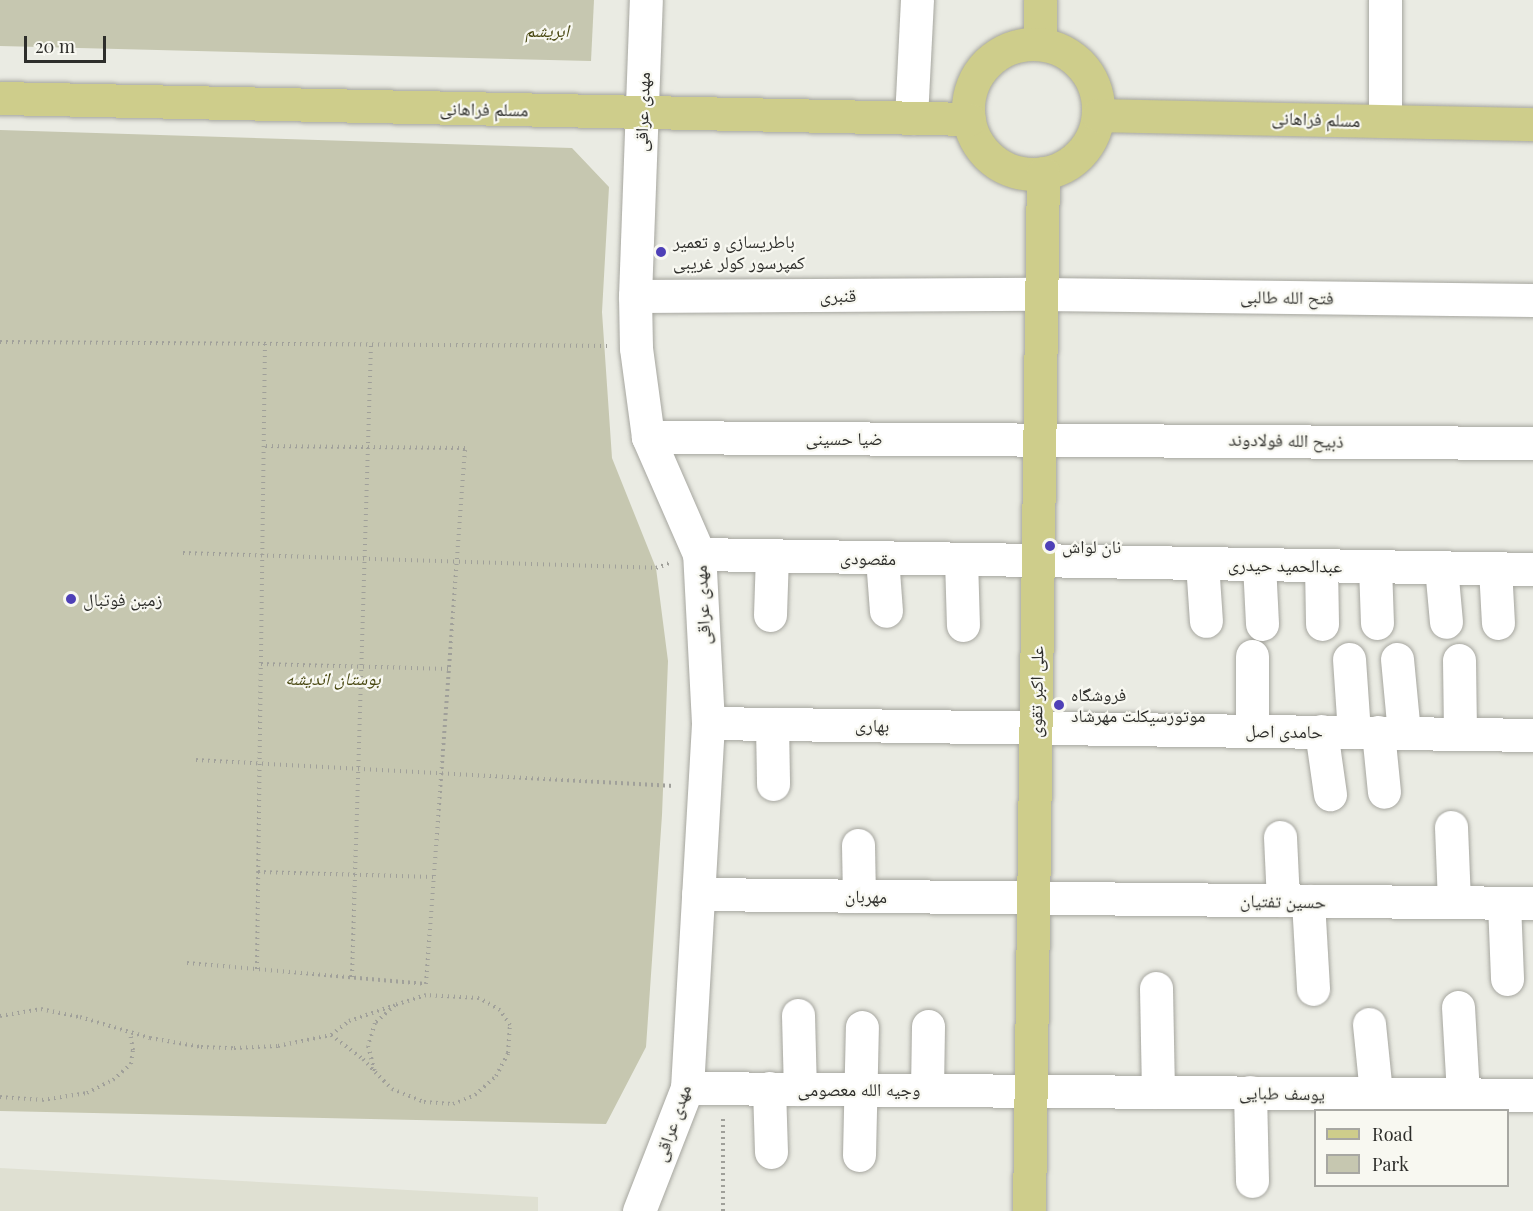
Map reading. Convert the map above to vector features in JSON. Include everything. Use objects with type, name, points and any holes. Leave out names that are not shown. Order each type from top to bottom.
[{"type":"main road","points":[[1040,0],[1040,44]]},
{"type":"main road","points":[[1040,44],[1060,50],[1077,60],[1090,76],[1097,95],[1098,115],[1093,136],[1081,154],[1063,167],[1042,173],[1022,173],[1003,166],[987,155],[975,138],[969,119],[969,99],[974,80],[986,64],[1002,52],[1021,45],[1040,44]]},
{"type":"main road","name":"مسلم فراهانی","points":[[0,98],[969,119]]},
{"type":"main road","name":"مسلم فراهانی","points":[[1098,115],[1533,124]]},
{"type":"main road","name":"علی اکبر تقوی","points":[[1029,1211],[1042,173]]},
{"type":"street","name":"مهدی عراقی","points":[[639,1211],[687,1088],[708,723],[699,555],[648,437],[636,348],[635,296],[646,0]]},
{"type":"street","points":[[911,118],[917,0]]},
{"type":"street","points":[[1384,121],[1385,0]]},
{"type":"street","name":"قنبری","points":[[635,296],[1041,294]]},
{"type":"street","name":"فتح الله طالبی","points":[[1041,294],[1533,300]]},
{"type":"street","name":"ضیا حسینی","points":[[648,437],[1039,438]]},
{"type":"street","name":"ذبیح الله فولادوند","points":[[1039,438],[1533,443]]},
{"type":"street","name":"مقصودی","points":[[699,555],[1037,561]]},
{"type":"street","points":[[770,615],[772,556]]},
{"type":"street","points":[[882,558],[886,610]]},
{"type":"street","points":[[961,559],[963,625]]},
{"type":"street","name":"عبدالحمید حیدری","points":[[1037,561],[1533,569]]},
{"type":"street","points":[[1202,563],[1206,621]]},
{"type":"street","points":[[1259,564],[1262,624]]},
{"type":"street","points":[[1321,565],[1322,624]]},
{"type":"street","points":[[1375,566],[1377,623]]},
{"type":"street","points":[[1441,567],[1446,622]]},
{"type":"street","points":[[1495,568],[1498,623]]},
{"type":"street","points":[[1252,656],[1252,731]]},
{"type":"street","points":[[1349,659],[1379,732],[1384,792]]},
{"type":"street","points":[[1379,732],[1397,659]]},
{"type":"street","points":[[1459,660],[1460,734]]},
{"type":"street","name":"بهاری","points":[[708,723],[1035,727]]},
{"type":"street","points":[[772,724],[773,784]]},
{"type":"street","name":"حامدی اصل","points":[[1035,727],[1533,735]]},
{"type":"street","points":[[1321,732],[1330,794]]},
{"type":"street","points":[[1451,826],[1454,902]]},
{"type":"street","points":[[1280,837],[1296,901],[1313,989]]},
{"type":"street","points":[[858,845],[859,896]]},
{"type":"street","name":"مهربان","points":[[698,894],[1034,898]]},
{"type":"street","name":"حسین تفتیان","points":[[1034,898],[1518,903]]},
{"type":"street","points":[[1507,979],[1518,903]]},
{"type":"street","points":[[1156,988],[1158,1092]]},
{"type":"street","points":[[1458,1007],[1463,1094]]},
{"type":"street","points":[[771,1152],[798,1015]]},
{"type":"street","points":[[1370,1024],[1376,1093]]},
{"type":"street","points":[[927,1090],[928,1026]]},
{"type":"street","points":[[859,1155],[862,1027]]},
{"type":"street","name":"وجیه الله معصومی","points":[[687,1088],[1031,1091]]},
{"type":"street","name":"یوسف طبایی","points":[[1031,1091],[1250,1092],[1330,1102],[1376,1093],[1533,1095]]},
{"type":"street","points":[[1250,1092],[1252,1181]]},
{"type":"path","points":[[0,342],[636,348]]},
{"type":"path","points":[[257,969],[265,344]]},
{"type":"path","points":[[352,977],[371,345]]},
{"type":"path","points":[[187,963],[426,984],[465,448],[264,446]]},
{"type":"path","points":[[183,553],[656,568],[699,555]]},
{"type":"path","points":[[261,664],[449,669]]},
{"type":"path","points":[[196,760],[704,788]]},
{"type":"path","points":[[258,872],[434,877]]},
{"type":"path","points":[[0,1016],[41,1009],[80,1017],[130,1033],[201,1047],[278,1046],[331,1035],[349,1021],[426,995],[479,998],[500,1011],[510,1025],[508,1053],[496,1076],[476,1095],[453,1104],[424,1102],[392,1089],[363,1059],[331,1035]]},
{"type":"path","points":[[375,1072],[368,1046],[372,1030],[375,1023],[395,1005]]},
{"type":"path","points":[[0,1097],[42,1100],[87,1094],[113,1080],[130,1064],[133,1050],[130,1033]]},
{"type":"path","points":[[723,1088],[723,1211]]},
{"type":"shaded area","points":[[0,1168],[538,1197],[538,1211],[0,1211]]},
{"type":"green space","name":"ابریشم","points":[[0,0],[594,0],[591,61],[0,46]]},
{"type":"green space","name":"بوستان اندیشه","points":[[0,130],[572,148],[609,187],[602,312],[612,458],[656,568],[668,661],[662,815],[646,1047],[606,1124],[0,1111]]},
{"type":"place","name":"باطریسازی و تعمیر کمپرسور کولر غریبی","points":[[661,252]]},
{"type":"place","name":"نان لواش","points":[[1050,546]]},
{"type":"place","name":"زمین فوتبال","points":[[71,599]]},
{"type":"place","name":"فروشگاه موتورسیکلت مهرشاد","points":[[1059,705]]}]
